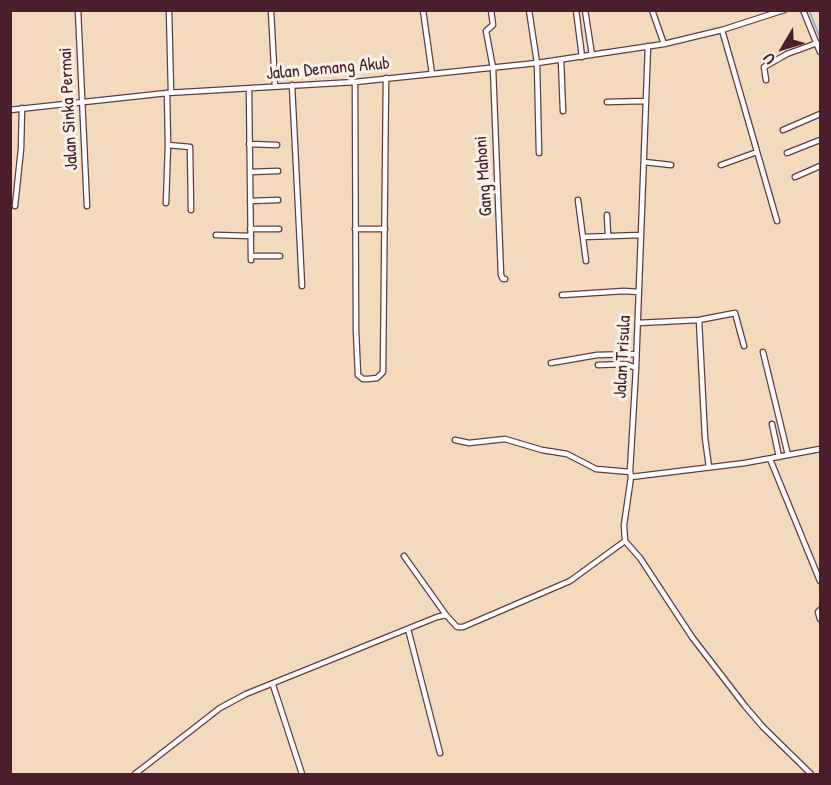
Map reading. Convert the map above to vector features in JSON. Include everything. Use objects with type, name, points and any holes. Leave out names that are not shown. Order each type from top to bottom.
[{"type":"street","name":"Jalan Sinka Permai","points":[[78,10],[87,206]]},
{"type":"street","points":[[166,203],[169,10]]},
{"type":"street","points":[[271,10],[276,86]]},
{"type":"street","points":[[423,10],[430,74]]},
{"type":"street","name":"Gang Mahoni","points":[[491,10],[493,26],[486,31],[493,68],[501,275],[505,279]]},
{"type":"street","points":[[529,10],[537,63],[539,153]]},
{"type":"street","points":[[576,10],[582,57]]},
{"type":"street","points":[[585,10],[592,56]]},
{"type":"street","points":[[652,10],[664,44]]},
{"type":"street","name":"Jalan Demang Akub","points":[[10,110],[169,93],[355,82],[592,56],[664,44],[722,30],[784,10]]},
{"type":"street","points":[[803,10],[820,52]]},
{"type":"street","points":[[722,30],[777,221]]},
{"type":"street","points":[[766,80],[764,67],[787,54],[817,43]]},
{"type":"street","name":"Jalan Trisula","points":[[625,541],[624,525],[631,474],[636,368],[648,46]]},
{"type":"street","points":[[561,60],[563,111]]},
{"type":"street","points":[[355,82],[358,375],[363,379],[377,378],[383,372],[386,78]]},
{"type":"street","points":[[292,85],[302,286]]},
{"type":"street","points":[[249,88],[251,258],[280,256]]},
{"type":"street","points":[[607,102],[646,102]]},
{"type":"street","points":[[15,206],[21,149],[22,108]]},
{"type":"street","points":[[783,130],[820,114]]},
{"type":"street","points":[[787,153],[820,140]]},
{"type":"street","points":[[249,144],[277,145]]},
{"type":"street","points":[[168,145],[190,147],[191,210]]},
{"type":"street","points":[[721,165],[757,153]]},
{"type":"street","points":[[644,162],[671,165]]},
{"type":"street","points":[[795,177],[820,166]]},
{"type":"street","points":[[250,172],[278,171]]},
{"type":"street","points":[[250,201],[278,200]]},
{"type":"street","points":[[578,200],[586,261]]},
{"type":"street","points":[[607,215],[608,236]]},
{"type":"street","points":[[250,229],[279,229]]},
{"type":"street","points":[[355,229],[385,229]]},
{"type":"street","points":[[216,235],[250,236]]},
{"type":"street","points":[[583,237],[641,235]]},
{"type":"street","points":[[562,295],[639,292]]},
{"type":"street","points":[[638,322],[699,320],[735,313],[744,346]]},
{"type":"street","points":[[699,320],[705,438],[709,467]]},
{"type":"street","points":[[763,352],[788,455]]},
{"type":"street","points":[[550,363],[597,355],[636,354]]},
{"type":"street","points":[[598,365],[626,364],[636,368]]},
{"type":"street","points":[[772,424],[779,457]]},
{"type":"street","points":[[455,440],[469,443],[505,439],[542,450],[567,454],[596,469],[631,474],[770,459],[820,449]]},
{"type":"street","points":[[770,459],[820,581]]},
{"type":"street","points":[[404,556],[442,616],[458,627],[463,627],[570,581],[625,541],[640,558],[693,637],[743,703],[763,727],[811,774]]},
{"type":"street","points":[[820,610],[818,612],[820,619]]},
{"type":"street","points":[[135,774],[220,708],[246,694],[442,616]]},
{"type":"street","points":[[408,629],[440,753]]},
{"type":"street","points":[[273,685],[302,774]]},
{"type":"waterway","points":[[809,10],[820,38]]}]
